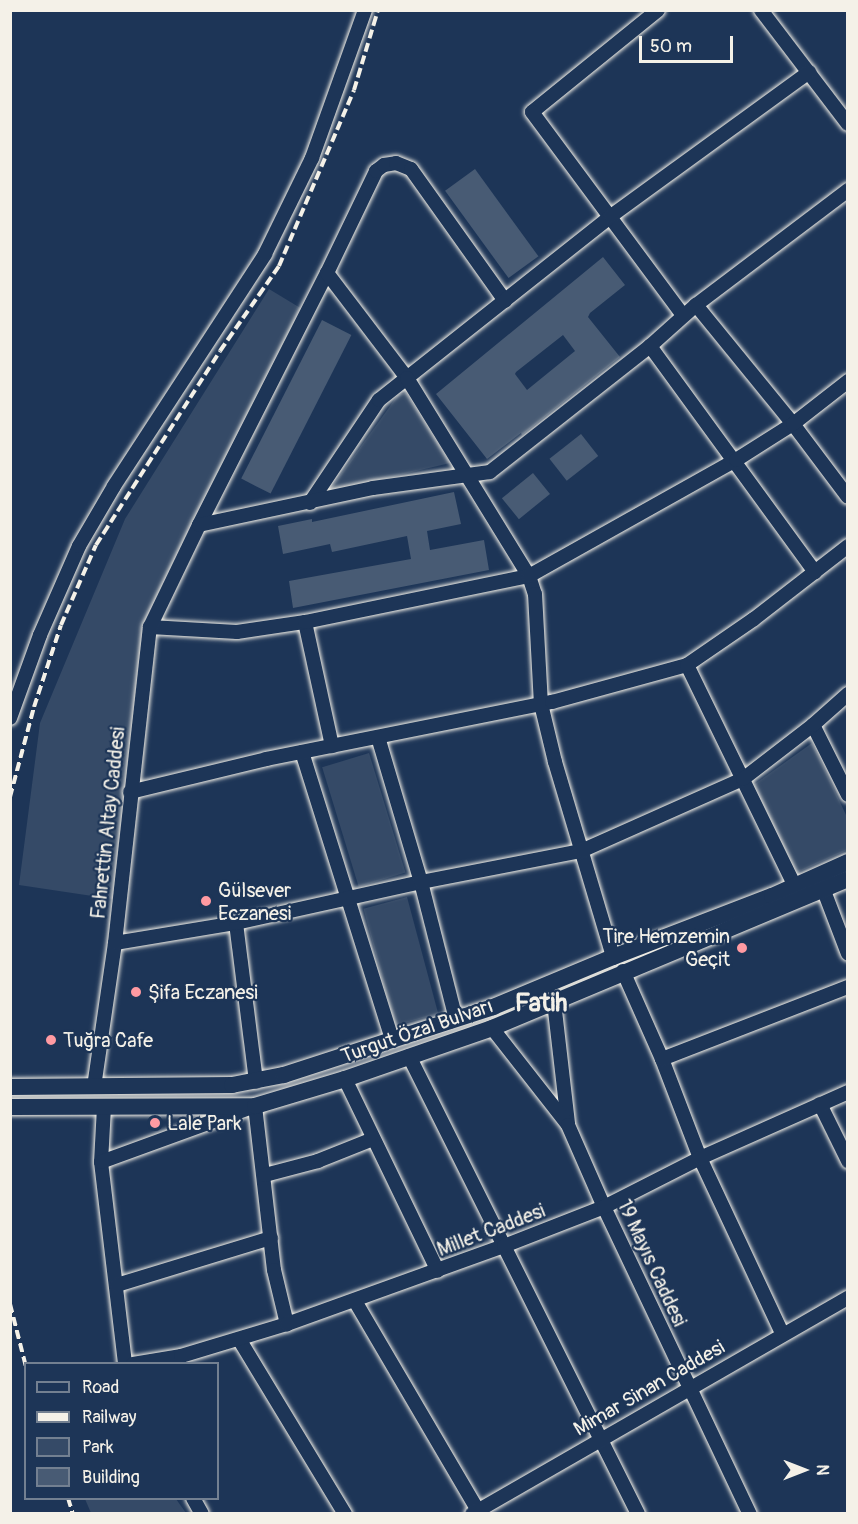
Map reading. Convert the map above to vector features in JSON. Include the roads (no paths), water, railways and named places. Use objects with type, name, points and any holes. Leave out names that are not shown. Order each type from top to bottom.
[{"type":"main road","name":"Turgut Özal Bulvarı","points":[[10,1087],[222,1086],[256,1082],[493,1007],[795,886],[848,862]]},
{"type":"main road","name":"Turgut Özal Bulvarı","points":[[10,1107],[255,1106],[345,1079],[492,1028],[624,971],[824,891],[848,879]]},
{"type":"street","points":[[10,718],[40,636],[80,546],[114,486],[265,254],[312,158],[365,10]]},
{"type":"street","points":[[658,10],[532,112],[683,315]]},
{"type":"street","points":[[761,10],[848,124]]},
{"type":"street","points":[[310,502],[379,400],[611,216],[809,72]]},
{"type":"street","name":"Fahrettin Altay Caddesi","points":[[94,1087],[115,943],[150,627],[376,171],[390,164],[401,164],[411,169],[505,301]]},
{"type":"street","points":[[199,525],[373,488],[490,472],[650,346],[683,315],[848,190]]},
{"type":"street","points":[[327,273],[407,378],[529,576],[535,594],[541,704],[555,762],[613,957]]},
{"type":"street","points":[[696,305],[793,424],[848,497]]},
{"type":"street","points":[[650,346],[736,460],[815,572]]},
{"type":"street","points":[[150,627],[237,632],[304,622],[529,576],[736,460],[793,424],[848,381]]},
{"type":"street","points":[[130,792],[302,752],[541,704],[687,665],[754,619],[848,546]]},
{"type":"street","points":[[304,622],[332,746]]},
{"type":"street","points":[[687,665],[795,886]]},
{"type":"street","points":[[115,943],[236,923],[346,897],[581,851],[743,779],[813,725],[848,694]]},
{"type":"street","points":[[813,725],[848,795]]},
{"type":"street","points":[[378,737],[421,882],[456,1019]]},
{"type":"street","points":[[302,752],[392,1040]]},
{"type":"street","points":[[824,891],[848,954]]},
{"type":"street","points":[[236,923],[256,1082]]},
{"type":"street","points":[[624,971],[662,1059],[700,1158],[782,1333]]},
{"type":"street","points":[[662,1059],[848,987]]},
{"type":"street","points":[[554,1002],[568,1125]]},
{"type":"street","points":[[492,1028],[568,1125]]},
{"type":"street","points":[[409,1056],[638,1514]]},
{"type":"street","points":[[345,1079],[438,1271]]},
{"type":"street","name":"Millet Caddesi","points":[[145,1362],[181,1356],[287,1324],[504,1246],[604,1207],[700,1158],[848,1092]]},
{"type":"street","points":[[820,1104],[848,1161]]},
{"type":"street","points":[[101,1162],[255,1106],[265,1175],[274,1270],[287,1324]]},
{"type":"street","points":[[104,1107],[101,1162],[125,1362]]},
{"type":"street","name":"19 Mayıs Caddesi","points":[[568,1125],[604,1207],[750,1514]]},
{"type":"street","points":[[265,1175],[318,1161],[373,1139]]},
{"type":"street","points":[[117,1285],[271,1238]]},
{"type":"street","name":"Mimar Sinan Caddesi","points":[[476,1512],[782,1333],[848,1298]]},
{"type":"street","points":[[355,1301],[476,1512]]},
{"type":"street","points":[[239,1339],[345,1514]]},
{"type":"street","points":[[194,1500],[202,1514]]},
{"type":"railway","points":[[10,797],[34,707],[61,625],[96,545],[220,351],[279,266],[354,90],[378,10]]},
{"type":"railway","points":[[10,1304],[25,1362]]},
{"type":"railway","points":[[69,1500],[73,1514]]},
{"type":"place","name":"Gülsever Eczanesi","points":[[206,901]]},
{"type":"place","name":"Tire Hemzemin Geçit","points":[[742,948]]},
{"type":"place","name":"Şifa Eczanesi","points":[[136,992]]},
{"type":"place","name":"Tuğra Cafe","points":[[51,1040]]},
{"type":"place","name":"Lale Park","points":[[155,1123]]},
{"type":"district","name":"Fatih","points":[[541,1004]]}]
